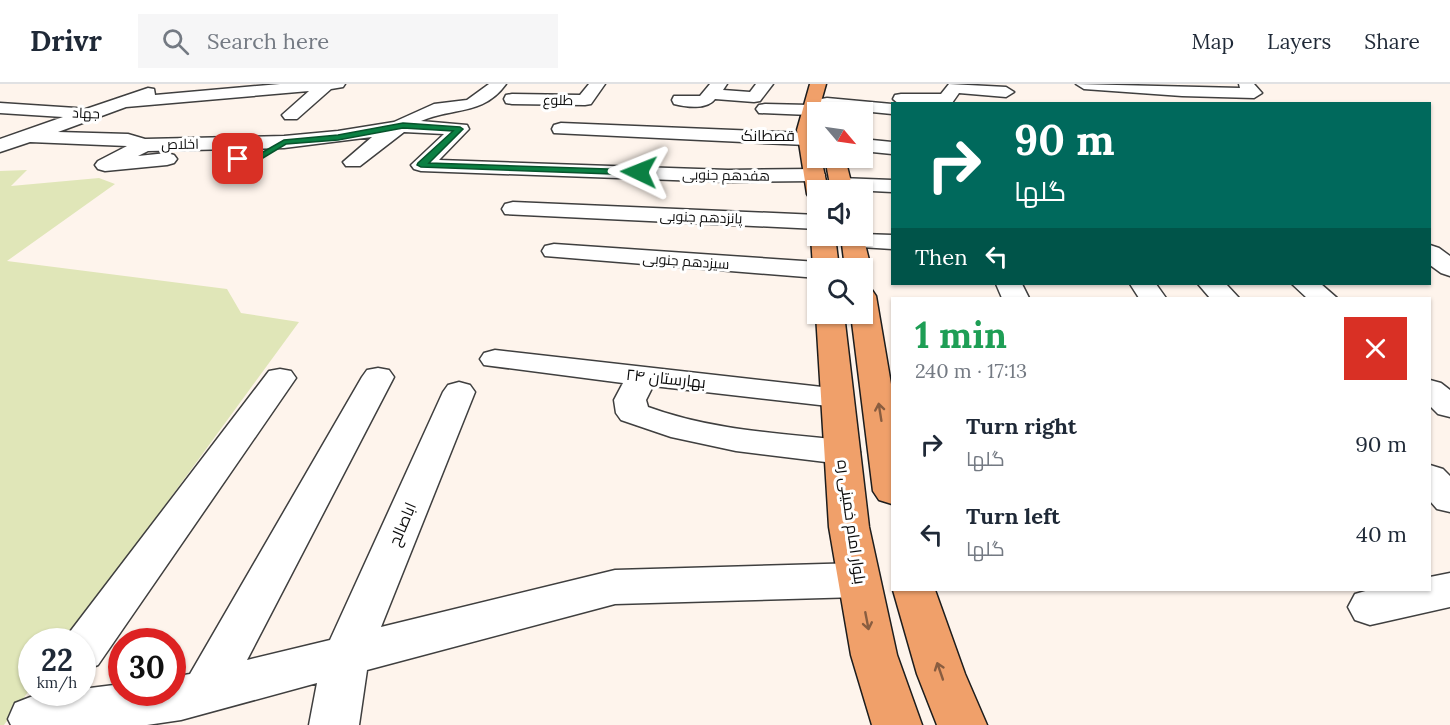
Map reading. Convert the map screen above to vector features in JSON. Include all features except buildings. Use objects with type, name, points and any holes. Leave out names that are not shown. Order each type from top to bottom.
[{"type":"main road","points":[[818,84],[821,102]]},
{"type":"main road","points":[[825,102],[833,84]]},
{"type":"main road","points":[[806,138],[815,180]]},
{"type":"main road","name":"بلوار امام خمینی ره","points":[[831,324],[849,527],[874,655],[897,725]]},
{"type":"main road","points":[[866,324],[891,484]]},
{"type":"main road","points":[[914,591],[941,674],[962,725]]},
{"type":"street","points":[[193,95],[215,84]]},
{"type":"street","points":[[0,146],[91,114],[125,93],[193,95],[332,84]]},
{"type":"street","points":[[291,115],[332,84]]},
{"type":"street","points":[[353,162],[380,139],[411,121],[441,108],[468,105],[481,99],[498,84]]},
{"type":"street","name":"طلوع","points":[[512,99],[585,100],[597,84]]},
{"type":"street","points":[[680,100],[705,101],[716,89],[754,97],[765,84]]},
{"type":"street","points":[[891,84],[895,102]]},
{"type":"street","points":[[1084,84],[1151,86],[1188,97],[1254,93],[1246,85]]},
{"type":"street","points":[[234,111],[260,90]]},
{"type":"street","points":[[921,102],[953,93],[1006,92]]},
{"type":"street","name":"جهاد","points":[[0,108],[91,114],[173,114]]},
{"type":"street","points":[[765,109],[807,109]]},
{"type":"street","points":[[873,109],[891,109]]},
{"type":"street","points":[[378,111],[411,121]]},
{"type":"street","name":"اخلاص","points":[[28,136],[128,140],[144,145],[284,142],[338,138],[411,121]]},
{"type":"street","name":"هفدهم جنوبی","points":[[411,121],[460,129],[421,165],[729,176],[807,183]]},
{"type":"street","points":[[569,132],[806,138]]},
{"type":"street","points":[[144,145],[105,165],[157,160],[258,159],[284,142]]},
{"type":"street","points":[[873,147],[891,148]]},
{"type":"street","points":[[873,186],[891,186]]},
{"type":"street","name":"پانزدهم جنوبی","points":[[513,209],[591,222],[807,222]]},
{"type":"street","points":[[873,240],[891,242]]},
{"type":"street","name":"سیزدهم جنوبی","points":[[554,251],[807,269]]},
{"type":"street","points":[[1431,252],[1450,252]]},
{"type":"street","points":[[1431,253],[1450,268]]},
{"type":"street","points":[[1212,285],[1224,297]]},
{"type":"street","points":[[1306,285],[1322,297]]},
{"type":"street","name":"بهارستان ۲۴","points":[[495,359],[837,397]]},
{"type":"street","points":[[643,375],[630,400],[633,412],[652,421],[690,432],[842,452]]},
{"type":"street","points":[[205,692],[378,377]]},
{"type":"street","points":[[96,632],[280,378]]},
{"type":"street","points":[[1431,391],[1450,407]]},
{"type":"street","name":"اباصالح","points":[[334,725],[346,656],[459,392]]},
{"type":"street","points":[[1431,479],[1450,499]]},
{"type":"street","points":[[42,706],[33,719],[182,698],[615,587],[859,580]]},
{"type":"street","points":[[1370,606],[1450,590]]},
{"type":"green space","points":[[27,170],[11,186],[99,178],[115,184],[7,261],[227,289],[241,313],[299,322],[75,628],[18,628],[18,706],[4,725],[0,725],[0,171]]},
{"type":"district","name":"قصطانک","points":[[768,135]]},
{"type":"route","points":[[238,159],[258,159],[284,142],[338,138],[403,126],[460,129],[421,165],[639,172]]}]
